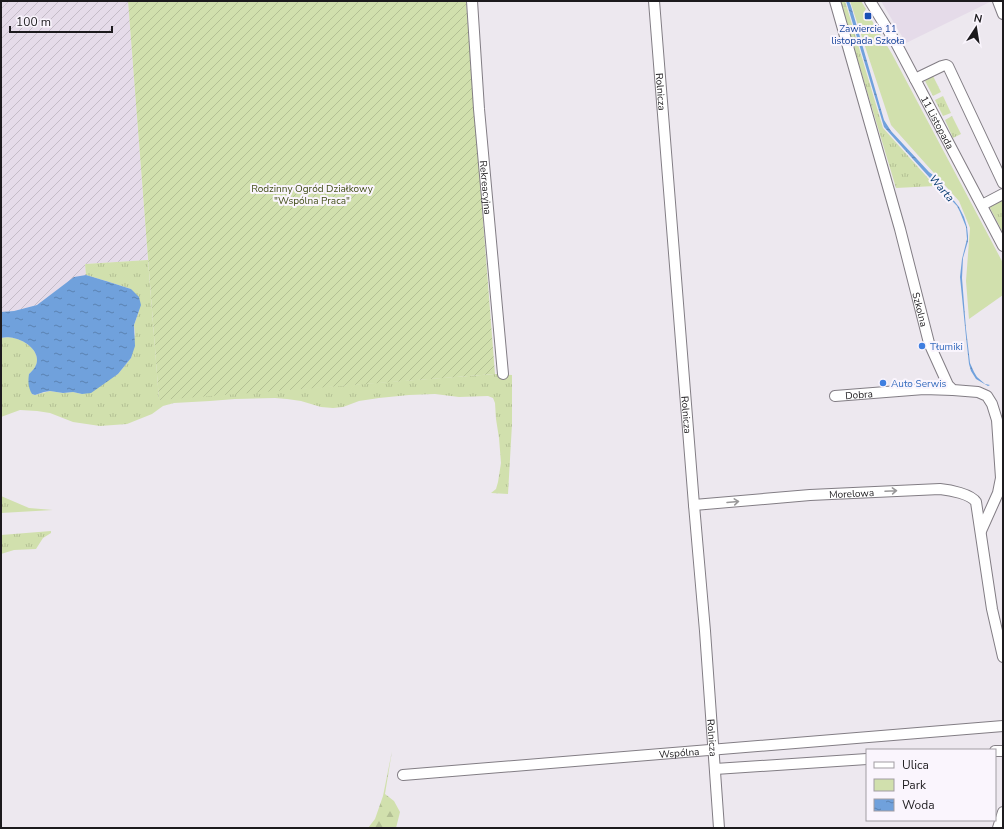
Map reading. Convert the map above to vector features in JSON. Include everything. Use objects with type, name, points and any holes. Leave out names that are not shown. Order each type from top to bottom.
[{"type":"street","name":"Rekreacyjna","points":[[472,1],[479,109],[503,374]]},
{"type":"street","name":"Rolnicza","points":[[654,1],[705,631],[719,828]]},
{"type":"street","name":"Szkolna","points":[[835,1],[900,229],[929,343],[948,385],[953,390]]},
{"type":"street","name":"11 Listopada","points":[[870,1],[896,43],[1003,246]]},
{"type":"street","points":[[998,1],[1003,14]]},
{"type":"street","points":[[915,79],[942,66],[948,66],[1003,183]]},
{"type":"street","points":[[982,205],[1003,194]]},
{"type":"street","name":"Dobra","points":[[835,396],[924,389],[953,390]]},
{"type":"street","points":[[953,390],[978,392],[987,396],[992,404],[997,420],[1001,478],[998,493],[981,531],[992,609],[1003,656]]},
{"type":"street","name":"Morelowa","points":[[694,505],[810,495],[940,489],[951,490],[975,500],[981,531]]},
{"type":"street","name":"Wspólna","points":[[403,775],[1003,726]]},
{"type":"street","points":[[715,769],[866,759]]},
{"type":"street","points":[[998,828],[1003,812]]},
{"type":"shaded area","points":[[1,1],[128,1],[148,260],[85,264],[86,275],[74,278],[37,305],[14,311],[1,312]]},
{"type":"shaded area","points":[[881,1],[992,1],[906,43]]},
{"type":"green space","name":"Rodzinny Ogród Działkowy \"Wspólna Praca\"","points":[[128,1],[466,1],[495,374],[159,400]]},
{"type":"green space","points":[[840,1],[845,1],[883,128],[935,186],[896,188]]},
{"type":"green space","points":[[850,1],[861,1],[866,9],[864,12],[869,20],[871,19],[892,54],[1003,263],[1003,295],[969,319],[966,281],[970,228],[959,201],[891,125]]},
{"type":"green space","points":[[933,76],[941,92],[933,96],[925,81]]},
{"type":"green space","points":[[943,96],[951,113],[943,116],[935,100]]},
{"type":"green space","points":[[952,116],[961,134],[953,138],[945,120]]},
{"type":"green space","points":[[1003,200],[1003,233],[989,206]]},
{"type":"green space","points":[[148,260],[159,399],[495,374],[512,375],[512,424],[508,494],[491,493],[496,489],[501,463],[495,403],[493,398],[488,396],[459,397],[435,394],[409,395],[359,401],[343,407],[333,408],[321,407],[301,401],[275,398],[174,403],[163,406],[152,414],[127,424],[100,426],[73,422],[50,413],[37,411],[20,410],[1,417],[1,338],[9,337],[25,342],[36,353],[37,360],[35,367],[29,374],[32,394],[35,395],[50,391],[82,394],[118,374],[131,358],[135,333],[134,325],[139,311],[131,289],[86,275],[85,264]]},
{"type":"green space","points":[[1,496],[29,508],[53,510],[1,513]]},
{"type":"green space","points":[[51,531],[51,533],[43,538],[36,549],[14,550],[1,554],[1,535]]},
{"type":"green space","points":[[392,751],[385,794],[394,801],[400,812],[396,828],[368,828],[375,819],[383,796]]},
{"type":"water","points":[[846,1],[849,1],[851,6],[884,120],[891,131],[929,172],[935,175],[935,178],[941,186],[939,188],[884,127]]},
{"type":"water","name":"Warta","points":[[943,187],[959,207],[967,227],[968,241],[963,258],[962,278],[970,363],[977,377],[985,384],[990,385],[988,386],[976,379],[969,364],[960,277],[962,259],[967,239],[966,227],[957,206],[941,189]]},
{"type":"water","points":[[86,275],[131,289],[139,297],[141,305],[134,325],[135,346],[131,358],[118,374],[91,393],[82,394],[50,391],[35,395],[32,394],[28,382],[29,374],[35,367],[37,360],[36,353],[25,342],[9,337],[1,338],[1,312],[14,311],[37,305],[74,277]]},
{"type":"place","name":"Zawiercie 11 listopada Szkoła","points":[[868,16]]},
{"type":"place","name":"Tłumiki","points":[[922,346]]},
{"type":"place","name":"Auto Serwis","points":[[883,383]]}]
